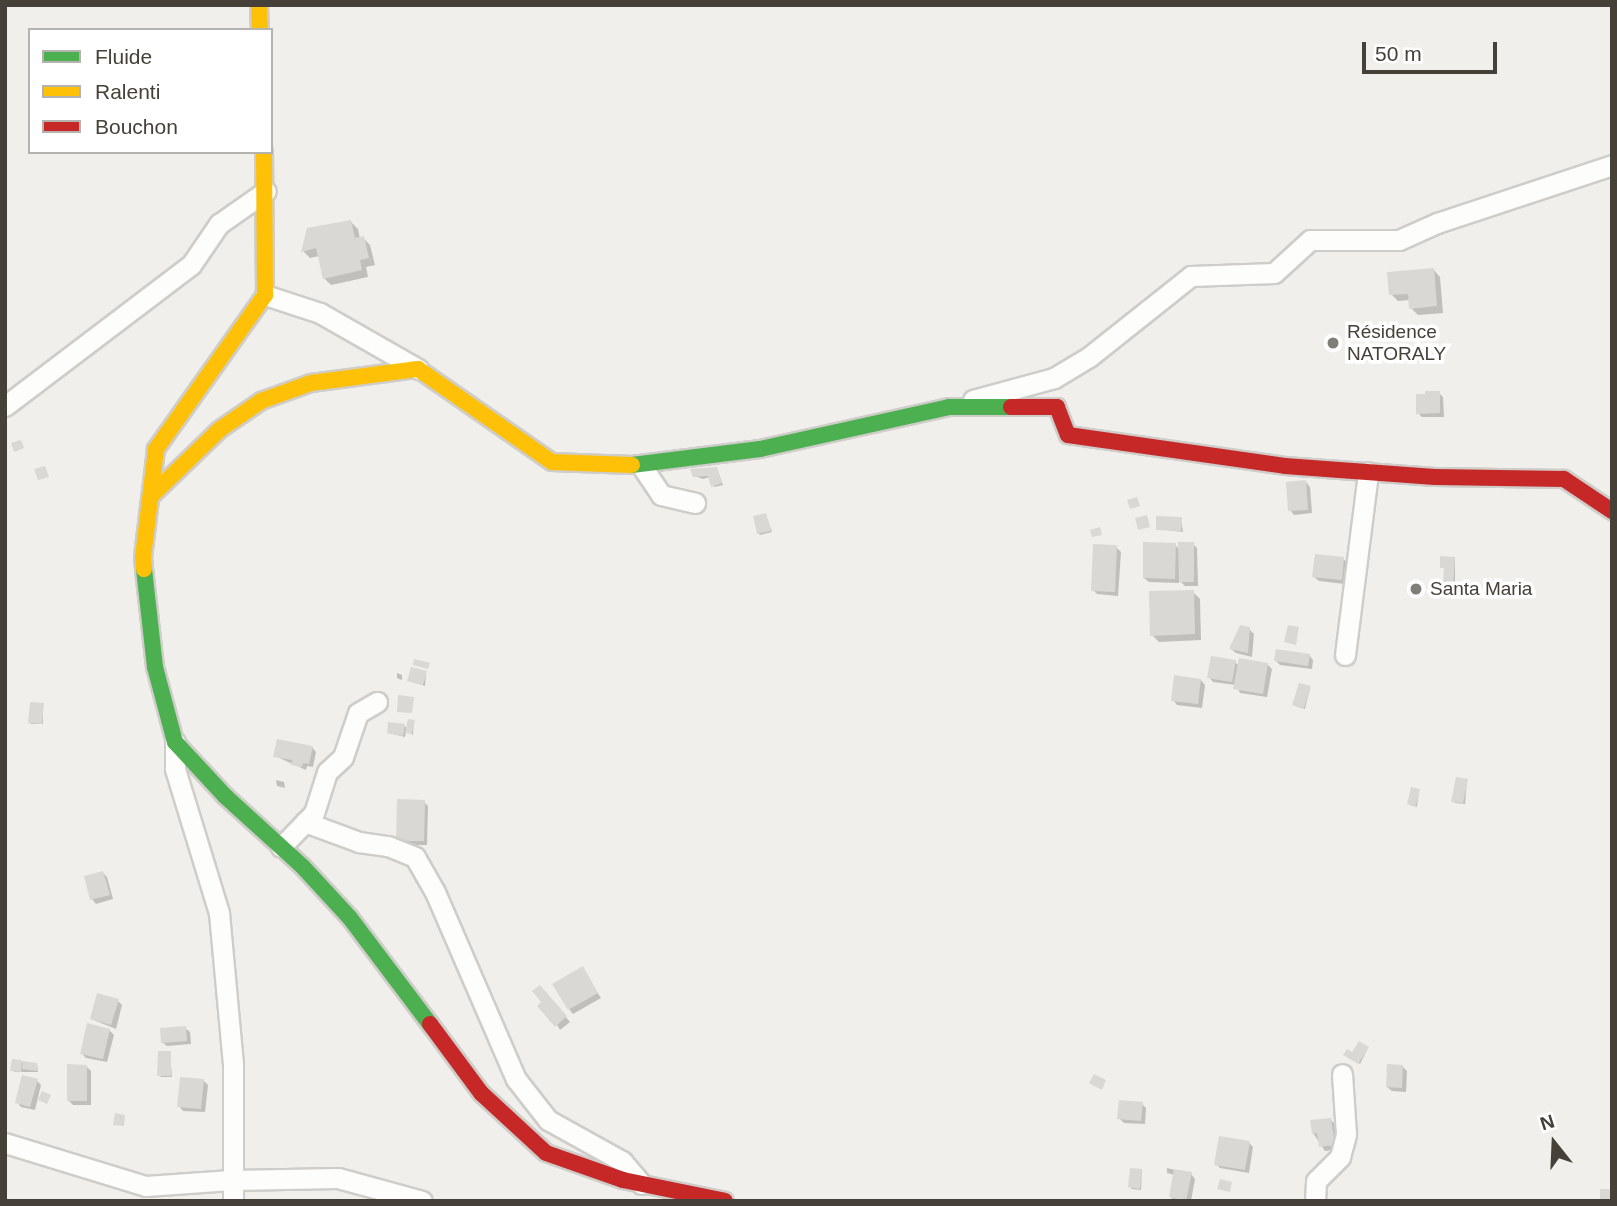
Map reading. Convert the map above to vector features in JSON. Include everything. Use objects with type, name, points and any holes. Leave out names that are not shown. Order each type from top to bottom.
[{"type":"street","points":[[259,5],[260,28]]},
{"type":"street","points":[[233,1201],[233,1064],[219,913],[175,769],[175,742],[155,667],[143,557],[156,449],[265,295],[264,154]]},
{"type":"street","points":[[265,295],[320,313],[418,369],[552,462],[641,465],[760,449],[948,407],[1054,378],[1088,357],[1191,276],[1274,273],[1310,240],[1399,240],[1437,223],[1612,164]]},
{"type":"street","points":[[5,406],[191,265],[219,224],[266,191]]},
{"type":"street","points":[[150,496],[219,430],[261,401],[311,383],[418,369]]},
{"type":"street","points":[[948,407],[1058,407],[1068,435],[1285,466],[1435,477],[1564,479],[1612,511]]},
{"type":"street","points":[[641,465],[661,495],[695,503]]},
{"type":"street","points":[[1345,655],[1368,472]]},
{"type":"street","points":[[281,847],[314,813],[327,772],[343,757],[358,713],[377,702]]},
{"type":"street","points":[[175,742],[225,796],[281,847],[350,918],[481,1093],[547,1153],[641,1184],[725,1201]]},
{"type":"street","points":[[305,822],[359,842],[388,846],[415,857],[435,892],[516,1079],[548,1120],[622,1161],[641,1184]]},
{"type":"street","points":[[1315,1201],[1316,1181],[1340,1157],[1346,1134],[1342,1074]]},
{"type":"street","points":[[5,1143],[146,1186],[231,1180],[338,1178],[422,1201]]},
{"type":"building","points":[[351,220],[355,238],[364,236],[369,258],[360,260],[362,270],[323,279],[316,248],[301,252],[307,228]]},
{"type":"building","points":[[1434,268],[1437,306],[1409,309],[1408,294],[1389,295],[1387,272]]},
{"type":"building","points":[[1425,391],[1440,391],[1440,413],[1416,414],[1416,394],[1425,394]]},
{"type":"building","points":[[21,440],[24,448],[14,452],[11,443]]},
{"type":"building","points":[[45,466],[49,477],[38,480],[34,469]]},
{"type":"building","points":[[717,467],[722,483],[711,487],[708,476],[693,477],[690,469]]},
{"type":"building","points":[[1306,480],[1308,510],[1288,511],[1286,482]]},
{"type":"building","points":[[1137,497],[1140,506],[1130,509],[1127,500]]},
{"type":"building","points":[[766,513],[771,531],[757,534],[753,516]]},
{"type":"building","points":[[1147,515],[1150,527],[1138,530],[1135,518]]},
{"type":"building","points":[[1156,516],[1182,517],[1181,531],[1156,530]]},
{"type":"building","points":[[1100,527],[1102,535],[1092,537],[1090,530]]},
{"type":"building","points":[[1143,542],[1176,543],[1175,579],[1143,578]]},
{"type":"building","points":[[1178,542],[1194,542],[1194,582],[1179,582]]},
{"type":"building","points":[[1093,544],[1117,545],[1115,592],[1091,591]]},
{"type":"building","points":[[1315,554],[1344,557],[1342,580],[1312,577]]},
{"type":"building","points":[[1440,556],[1455,557],[1453,586],[1443,585],[1444,568],[1440,568]]},
{"type":"building","points":[[1194,590],[1195,634],[1150,636],[1149,591]]},
{"type":"building","points":[[1240,625],[1250,627],[1248,653],[1229,649]]},
{"type":"building","points":[[1288,625],[1299,627],[1296,645],[1284,642]]},
{"type":"building","points":[[1276,649],[1310,654],[1308,666],[1274,661]]},
{"type":"building","points":[[1211,656],[1236,660],[1232,682],[1207,678]]},
{"type":"building","points":[[1239,658],[1268,663],[1263,694],[1233,689]]},
{"type":"building","points":[[414,659],[430,663],[428,669],[413,665]]},
{"type":"building","points":[[411,667],[427,671],[423,685],[407,681]]},
{"type":"building","points":[[1174,675],[1201,679],[1198,704],[1171,701]]},
{"type":"building","points":[[1299,683],[1311,686],[1304,708],[1292,705]]},
{"type":"building","points":[[398,695],[414,697],[412,713],[397,712]]},
{"type":"building","points":[[30,702],[44,703],[42,724],[28,723]]},
{"type":"building","points":[[408,719],[415,720],[412,734],[405,733]]},
{"type":"building","points":[[388,722],[405,724],[403,736],[387,733]]},
{"type":"building","points":[[277,739],[313,746],[309,764],[303,763],[302,767],[291,765],[292,760],[273,757]]},
{"type":"building","points":[[1456,777],[1468,779],[1463,803],[1451,802]]},
{"type":"building","points":[[1411,787],[1420,789],[1416,806],[1407,804]]},
{"type":"building","points":[[397,799],[425,800],[424,841],[396,841]]},
{"type":"building","points":[[103,871],[110,895],[90,900],[84,876]]},
{"type":"building","points":[[583,966],[598,993],[568,1010],[552,984]]},
{"type":"building","points":[[540,985],[567,1016],[555,1027],[537,1006],[541,1002],[532,991]]},
{"type":"building","points":[[97,993],[119,999],[111,1025],[90,1019]]},
{"type":"building","points":[[87,1023],[110,1029],[103,1059],[80,1054]]},
{"type":"building","points":[[186,1026],[187,1041],[161,1043],[160,1028]]},
{"type":"building","points":[[1359,1041],[1369,1047],[1358,1064],[1343,1055],[1347,1049],[1352,1052]]},
{"type":"building","points":[[158,1051],[171,1051],[171,1076],[157,1076]]},
{"type":"building","points":[[12,1059],[22,1060],[21,1072],[10,1071]]},
{"type":"building","points":[[23,1061],[37,1063],[37,1071],[22,1069]]},
{"type":"building","points":[[67,1064],[87,1065],[87,1101],[67,1101]]},
{"type":"building","points":[[1387,1064],[1403,1065],[1402,1088],[1386,1087]]},
{"type":"building","points":[[1094,1074],[1106,1080],[1102,1090],[1089,1083]]},
{"type":"building","points":[[22,1075],[38,1079],[30,1107],[15,1103]]},
{"type":"building","points":[[180,1077],[204,1079],[201,1109],[177,1107]]},
{"type":"building","points":[[42,1091],[51,1095],[47,1104],[38,1100]]},
{"type":"building","points":[[1119,1100],[1143,1102],[1141,1121],[1117,1119]]},
{"type":"building","points":[[115,1113],[125,1115],[124,1126],[113,1125]]},
{"type":"building","points":[[1331,1118],[1335,1145],[1319,1147],[1317,1133],[1312,1134],[1310,1120]]},
{"type":"building","points":[[1219,1136],[1250,1141],[1245,1170],[1214,1165]]},
{"type":"building","points":[[1130,1168],[1142,1169],[1140,1189],[1128,1187]]},
{"type":"building","points":[[1174,1169],[1192,1172],[1186,1201],[1169,1197]]},
{"type":"building","points":[[1220,1179],[1232,1182],[1230,1192],[1217,1189]]},
{"type":"building","points":[[1600,1189],[1612,1189],[1612,1201],[1600,1201]]},
{"type":"traffic: fast","points":[[632,465],[760,449],[949,407],[1011,407]]},
{"type":"traffic: fast","points":[[144,569],[155,667],[175,742],[225,796],[303,867],[350,918],[430,1024]]},
{"type":"traffic: slow","points":[[259,5],[260,28]]},
{"type":"traffic: slow","points":[[144,569],[143,557],[156,449],[265,295],[264,154]]},
{"type":"traffic: slow","points":[[151,496],[219,430],[261,401],[311,383],[418,369],[552,462],[632,465]]},
{"type":"traffic: jam","points":[[1011,407],[1057,407],[1068,435],[1285,466],[1435,477],[1564,479],[1612,511]]},
{"type":"traffic: jam","points":[[430,1024],[481,1093],[546,1153],[623,1180],[725,1201]]},
{"type":"place","name":"Résidence NATORALY","points":[[1333,343]]},
{"type":"place","name":"Santa Maria","points":[[1416,589]]}]
